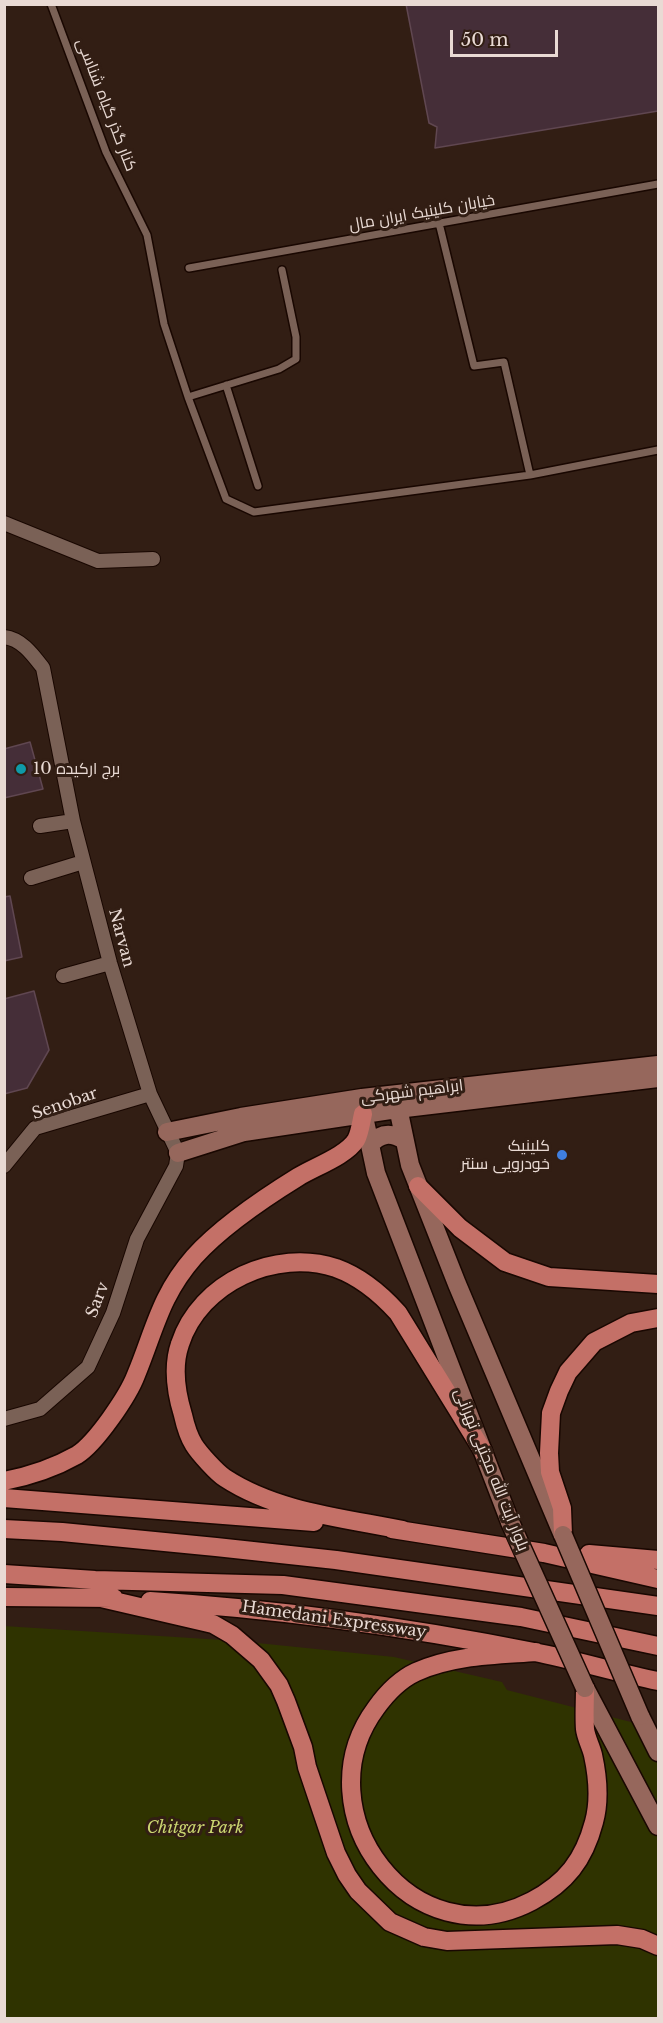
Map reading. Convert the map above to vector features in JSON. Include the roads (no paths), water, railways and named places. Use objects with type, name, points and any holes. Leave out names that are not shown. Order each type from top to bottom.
[{"type":"highway","points":[[4,1481],[30,1476],[79,1453],[102,1429],[135,1378],[172,1284],[208,1243],[257,1205],[298,1177],[339,1155],[355,1141],[363,1106]]},
{"type":"highway","points":[[418,1186],[460,1228],[505,1262],[549,1277],[658,1284]]},
{"type":"highway","points":[[483,1451],[398,1313],[368,1284],[335,1268],[294,1262],[274,1264],[235,1279],[206,1301],[186,1329],[180,1344],[176,1358],[175,1379],[178,1399],[194,1445],[223,1477],[257,1494],[296,1509],[403,1530],[544,1553],[658,1579]]},
{"type":"highway","points":[[562,1535],[562,1508],[550,1472],[549,1453],[551,1413],[559,1391],[568,1372],[594,1341],[631,1323],[658,1318]]},
{"type":"highway","points":[[4,1498],[403,1530]]},
{"type":"highway","points":[[4,1529],[192,1544],[336,1560],[658,1606]]},
{"type":"highway","points":[[544,1553],[658,1560]]},
{"type":"highway","name":"Hamedani Expressway","points":[[4,1574],[95,1580],[283,1585],[521,1617],[658,1646]]},
{"type":"highway","name":"Hamedani Expressway","points":[[4,1597],[101,1598],[225,1605],[410,1630],[536,1652],[658,1681]]},
{"type":"highway","points":[[101,1598],[213,1624],[232,1635],[269,1669],[286,1701],[303,1747],[307,1767],[336,1853],[358,1891],[390,1922],[424,1937],[447,1941],[616,1935],[642,1939],[658,1946]]},
{"type":"highway","points":[[536,1652],[446,1661],[415,1672],[385,1695],[370,1716],[354,1755],[350,1776],[351,1798],[361,1834],[369,1851],[393,1882],[429,1904],[450,1912],[475,1915],[499,1913],[526,1904],[561,1883],[586,1847],[595,1820],[598,1796],[597,1778],[585,1730],[585,1688]]},
{"type":"main road","name":"ابراهیم شهرکی","points":[[167,1132],[241,1117],[363,1106],[658,1065]]},
{"type":"main road","name":"ابراهیم شهرکی","points":[[396,1101],[658,1078]]},
{"type":"main road","points":[[396,1101],[410,1165],[457,1284],[562,1535],[640,1716],[658,1752]]},
{"type":"main road","name":"ابراهیم شهرکی","points":[[178,1153],[244,1132],[363,1106]]},
{"type":"main road","name":"بلوار آیت الله مجتبی تهرانی","points":[[363,1106],[376,1173],[510,1522],[585,1688],[658,1826]]},
{"type":"main road","points":[[370,1145],[373,1140],[384,1134],[398,1136],[404,1140]]},
{"type":"street","points":[[4,523],[98,561],[153,559]]},
{"type":"street","name":"Narvan","points":[[4,637],[30,650],[43,668],[73,821],[110,963],[150,1094],[178,1153]]},
{"type":"street","points":[[40,826],[73,821]]},
{"type":"street","points":[[31,878],[84,862]]},
{"type":"street","points":[[63,976],[110,963]]},
{"type":"street","name":"Senobar","points":[[4,1166],[35,1128],[150,1094]]},
{"type":"street","name":"Sarv","points":[[4,1419],[40,1408],[88,1367],[113,1313],[137,1239],[176,1166],[178,1153]]},
{"type":"lane","name":"کنار گذر گیاه شناسی","points":[[51,4],[106,152],[147,235],[164,324],[226,499],[254,512],[530,475],[658,450]]},
{"type":"lane","name":"خیابان کلینیک ایران مال","points":[[189,268],[658,184]]},
{"type":"lane","points":[[439,223],[474,366],[504,362],[530,475]]},
{"type":"lane","points":[[188,397],[279,369],[296,359],[296,337],[282,270]]},
{"type":"lane","points":[[226,385],[258,486]]},
{"type":"place","name":"برج ارکیده 10","points":[[21,769]]},
{"type":"place","name":"کلینیک خودرویی سنتر","points":[[562,1155]]},
{"type":"park label","name":"Chitgar Park","points":[[195,1828]]}]
